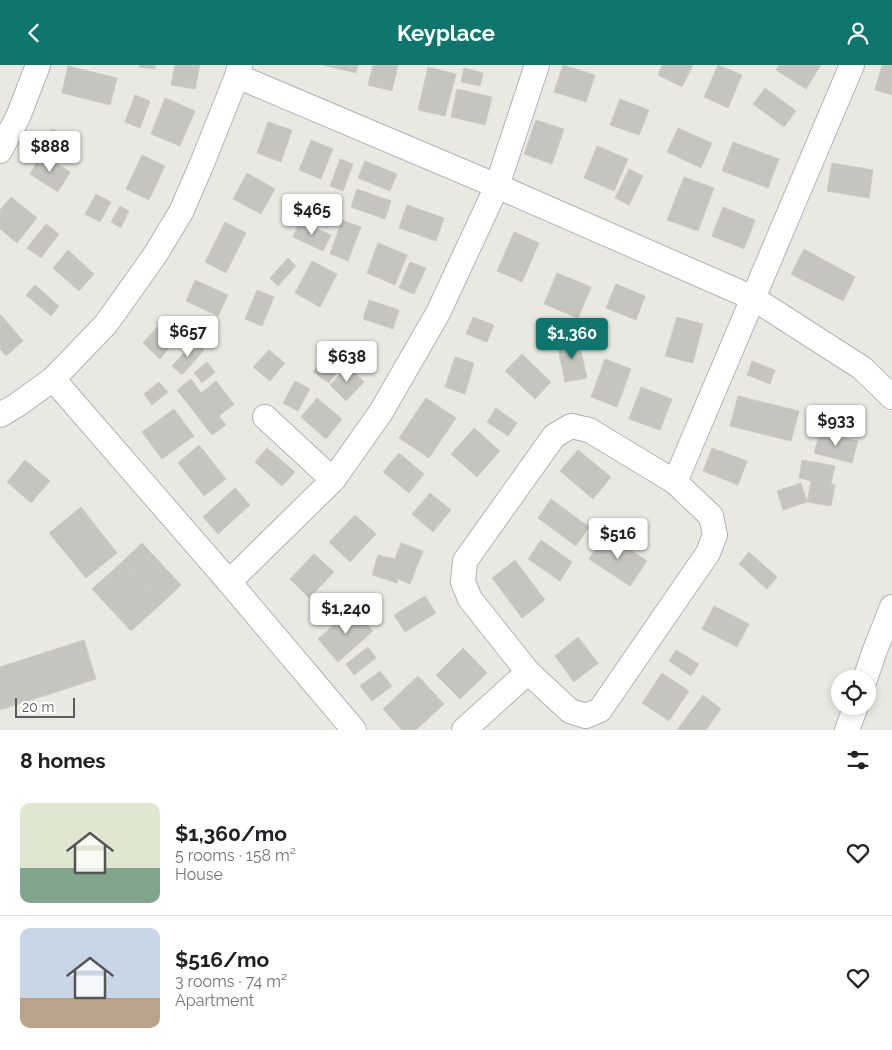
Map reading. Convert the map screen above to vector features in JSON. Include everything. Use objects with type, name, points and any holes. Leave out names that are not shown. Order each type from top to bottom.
[{"type":"street","points":[[0,151],[18,117],[38,65]]},
{"type":"street","points":[[229,582],[333,480],[381,412],[438,313],[497,185],[537,65]]},
{"type":"street","points":[[675,482],[852,65]]},
{"type":"street","points":[[0,415],[53,379],[106,324],[155,255],[181,211],[201,166],[238,71],[753,298],[862,368],[892,397]]},
{"type":"street","points":[[53,379],[354,730]]},
{"type":"street","points":[[265,417],[333,480]]},
{"type":"street","points":[[571,426],[589,430],[675,482],[712,516],[715,535],[708,553],[600,710],[586,715],[570,711],[528,672],[470,599],[463,583],[465,561],[554,436],[571,426]]},
{"type":"street","points":[[868,670],[892,607]]},
{"type":"street","points":[[464,730],[528,672]]},
{"type":"street","points":[[846,730],[852,715]]},
{"type":"building","points":[[139,65],[155,65],[155,69],[139,67]]},
{"type":"building","points":[[175,65],[200,65],[195,89],[171,85]]},
{"type":"building","points":[[323,65],[358,65],[356,73]]},
{"type":"building","points":[[373,65],[398,65],[392,91],[368,85]]},
{"type":"building","points":[[563,65],[595,75],[586,102],[554,92]]},
{"type":"building","points":[[662,65],[693,65],[682,87],[658,75]]},
{"type":"building","points":[[718,65],[742,75],[728,108],[704,97]]},
{"type":"building","points":[[779,65],[821,65],[806,89],[776,70]]},
{"type":"building","points":[[882,65],[892,65],[892,95],[875,90]]},
{"type":"building","points":[[68,66],[117,78],[110,105],[62,93]]},
{"type":"building","points":[[428,67],[456,74],[445,116],[418,110]]},
{"type":"building","points":[[464,68],[483,73],[480,86],[461,82]]},
{"type":"building","points":[[765,88],[796,111],[784,127],[753,104]]},
{"type":"building","points":[[457,89],[492,97],[485,125],[451,117]]},
{"type":"building","points":[[135,95],[150,101],[140,128],[125,122]]},
{"type":"building","points":[[165,98],[195,111],[180,146],[151,134]]},
{"type":"building","points":[[620,99],[649,110],[639,135],[610,125]]},
{"type":"building","points":[[536,120],[564,129],[552,164],[524,154]]},
{"type":"building","points":[[268,122],[292,130],[281,162],[257,153]]},
{"type":"building","points":[[678,128],[712,143],[701,168],[667,152]]},
{"type":"building","points":[[52,129],[71,139],[65,151],[46,141]]},
{"type":"building","points":[[311,140],[333,149],[321,179],[299,170]]},
{"type":"building","points":[[733,142],[779,159],[768,188],[722,171]]},
{"type":"building","points":[[597,146],[628,159],[614,191],[584,178]]},
{"type":"building","points":[[42,154],[70,172],[58,192],[30,174]]},
{"type":"building","points":[[142,155],[165,166],[149,200],[126,189]]},
{"type":"building","points":[[340,159],[353,164],[343,191],[330,186]]},
{"type":"building","points":[[365,161],[397,174],[390,191],[358,178]]},
{"type":"building","points":[[832,163],[873,170],[869,198],[827,191]]},
{"type":"building","points":[[629,169],[643,176],[629,205],[615,198]]},
{"type":"building","points":[[247,173],[275,189],[261,214],[233,199]]},
{"type":"building","points":[[684,177],[714,188],[698,231],[667,220]]},
{"type":"building","points":[[357,189],[391,201],[385,219],[351,207]]},
{"type":"building","points":[[96,194],[111,202],[100,222],[85,214]]},
{"type":"building","points":[[11,197],[37,218],[17,243],[0,229],[0,210]]},
{"type":"building","points":[[407,205],[444,218],[436,241],[399,228]]},
{"type":"building","points":[[120,206],[129,211],[121,228],[111,222]]},
{"type":"building","points":[[723,207],[755,220],[744,249],[712,236]]},
{"type":"building","points":[[342,220],[361,227],[348,261],[330,254]]},
{"type":"building","points":[[300,221],[331,235],[323,251],[293,237]]},
{"type":"building","points":[[225,222],[246,233],[226,273],[205,262]]},
{"type":"building","points":[[46,224],[59,234],[41,258],[27,248]]},
{"type":"building","points":[[514,232],[539,243],[522,282],[497,271]]},
{"type":"building","points":[[378,243],[407,255],[395,285],[367,273]]},
{"type":"building","points":[[804,249],[855,277],[843,301],[791,274]]},
{"type":"building","points":[[68,250],[94,274],[79,291],[53,268]]},
{"type":"building","points":[[288,258],[296,266],[278,286],[270,278]]},
{"type":"building","points":[[312,261],[337,274],[320,307],[295,293]]},
{"type":"building","points":[[410,262],[426,268],[414,294],[399,288]]},
{"type":"building","points":[[557,273],[591,287],[578,318],[544,304]]},
{"type":"building","points":[[195,280],[228,295],[218,316],[186,301]]},
{"type":"building","points":[[616,284],[645,296],[636,320],[606,308]]},
{"type":"building","points":[[35,285],[59,306],[51,316],[26,295]]},
{"type":"building","points":[[257,290],[274,297],[262,326],[245,319]]},
{"type":"building","points":[[369,300],[399,310],[393,329],[363,319]]},
{"type":"building","points":[[1,315],[23,341],[6,356],[0,349]]},
{"type":"building","points":[[473,317],[494,325],[487,342],[466,334]]},
{"type":"building","points":[[677,317],[703,324],[693,363],[665,356]]},
{"type":"building","points":[[157,327],[174,342],[160,359],[143,343]]},
{"type":"building","points":[[578,338],[587,378],[565,382],[557,343]]},
{"type":"building","points":[[195,341],[204,350],[182,375],[172,366]]},
{"type":"building","points":[[269,350],[285,363],[270,381],[253,367]]},
{"type":"building","points":[[327,352],[342,364],[329,383],[313,372]]},
{"type":"building","points":[[522,354],[551,382],[535,399],[505,371]]},
{"type":"building","points":[[455,357],[474,363],[465,394],[445,387]]},
{"type":"building","points":[[605,359],[631,369],[617,407],[591,397]]},
{"type":"building","points":[[752,361],[775,370],[770,384],[747,375]]},
{"type":"building","points":[[207,362],[215,372],[202,383],[194,373]]},
{"type":"building","points":[[348,366],[364,382],[346,401],[330,385]]},
{"type":"building","points":[[191,379],[201,393],[216,381],[234,404],[219,416],[226,425],[212,435],[177,390]]},
{"type":"building","points":[[295,381],[310,389],[298,411],[283,403]]},
{"type":"building","points":[[159,382],[168,392],[152,405],[144,394]]},
{"type":"building","points":[[641,387],[672,399],[660,430],[629,419]]},
{"type":"building","points":[[738,396],[799,411],[791,441],[730,426]]},
{"type":"building","points":[[317,398],[342,419],[326,439],[301,417]]},
{"type":"building","points":[[426,398],[456,418],[429,458],[399,438]]},
{"type":"building","points":[[496,408],[517,423],[508,436],[487,422]]},
{"type":"building","points":[[174,409],[194,436],[162,459],[142,432]]},
{"type":"building","points":[[474,428],[500,451],[477,477],[451,454]]},
{"type":"building","points":[[820,432],[858,441],[852,463],[814,453]]},
{"type":"building","points":[[199,445],[226,479],[204,496],[178,463]]},
{"type":"building","points":[[267,448],[295,472],[282,486],[255,462]]},
{"type":"building","points":[[712,448],[747,461],[738,485],[703,471]]},
{"type":"building","points":[[578,450],[611,477],[593,499],[560,471]]},
{"type":"building","points":[[399,453],[424,474],[409,493],[383,472]]},
{"type":"building","points":[[25,460],[50,481],[31,503],[7,482]]},
{"type":"building","points":[[802,460],[835,466],[831,484],[835,485],[831,506],[807,502],[811,481],[799,478]]},
{"type":"building","points":[[801,483],[807,502],[783,510],[777,491]]},
{"type":"building","points":[[235,488],[250,505],[218,534],[203,517]]},
{"type":"building","points":[[430,493],[451,510],[433,532],[412,514]]},
{"type":"building","points":[[551,499],[589,527],[576,546],[538,518]]},
{"type":"building","points":[[81,507],[117,553],[86,578],[49,533]]},
{"type":"building","points":[[355,515],[376,534],[350,562],[329,542]]},
{"type":"building","points":[[606,533],[647,561],[630,586],[589,559]]},
{"type":"building","points":[[541,540],[572,562],[560,581],[528,559]]},
{"type":"building","points":[[142,543],[181,585],[161,604],[122,562]]},
{"type":"building","points":[[401,543],[423,551],[410,584],[398,579],[397,583],[372,575],[378,555],[395,559]]},
{"type":"building","points":[[749,552],[777,577],[767,589],[739,564]]},
{"type":"building","points":[[314,554],[334,572],[309,598],[290,579]]},
{"type":"building","points":[[515,560],[545,600],[522,618],[492,578]]},
{"type":"building","points":[[122,562],[161,604],[131,631],[92,589]]},
{"type":"building","points":[[425,596],[436,613],[405,632],[394,615]]},
{"type":"building","points":[[714,606],[749,624],[737,647],[702,629]]},
{"type":"building","points":[[353,608],[373,631],[338,662],[318,639]]},
{"type":"building","points":[[578,637],[598,663],[574,682],[555,656]]},
{"type":"building","points":[[84,640],[96,679],[0,710],[0,667]]},
{"type":"building","points":[[368,647],[376,658],[354,675],[346,664]]},
{"type":"building","points":[[463,648],[487,673],[460,699],[436,675]]},
{"type":"building","points":[[676,650],[699,664],[691,676],[669,661]]},
{"type":"building","points":[[380,671],[392,686],[372,701],[360,686]]},
{"type":"building","points":[[662,673],[689,691],[669,721],[642,703]]},
{"type":"building","points":[[418,676],[444,704],[416,730],[402,730],[383,709]]},
{"type":"building","points":[[703,695],[721,709],[706,730],[677,730]]}]
